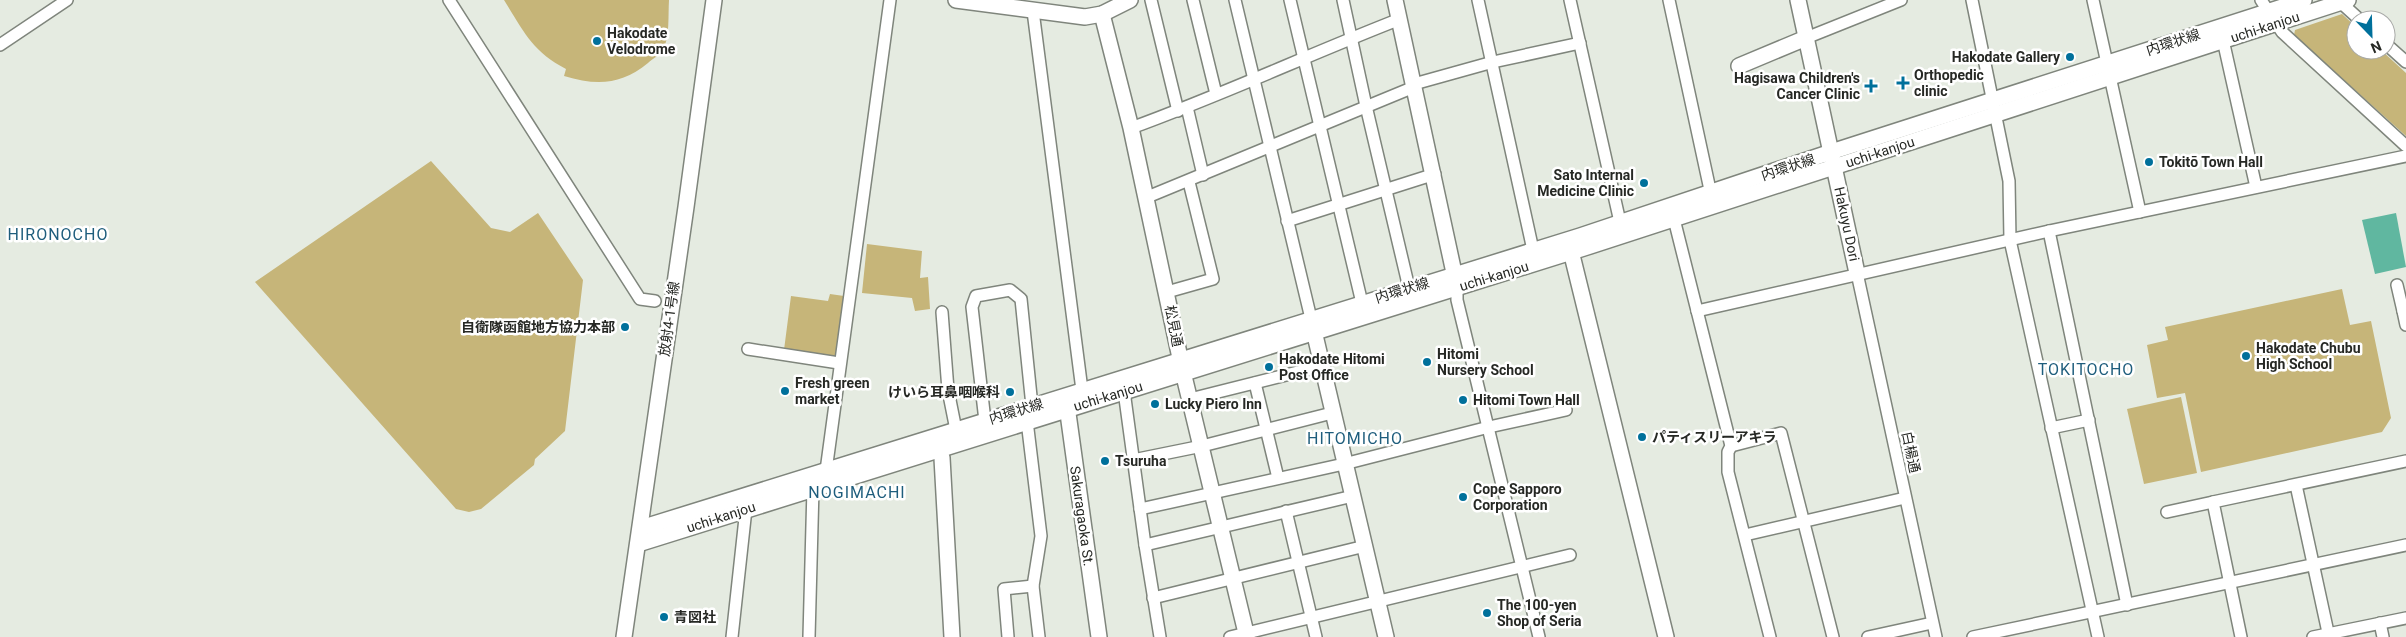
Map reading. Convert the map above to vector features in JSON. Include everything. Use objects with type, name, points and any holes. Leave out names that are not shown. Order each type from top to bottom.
[{"type":"street","points":[[0,45],[67,0]]},
{"type":"street","points":[[449,0],[640,298],[655,301]]},
{"type":"street","name":"放射4-1号線","points":[[624,637],[641,528],[714,0]]},
{"type":"street","points":[[809,637],[821,481],[890,0]]},
{"type":"street","points":[[956,0],[1085,17],[1102,14],[1130,0]]},
{"type":"street","points":[[1151,0],[1203,176]]},
{"type":"street","points":[[1193,0],[1216,94]]},
{"type":"street","points":[[1235,0],[1386,637]]},
{"type":"street","points":[[1290,0],[1305,56],[1362,303]]},
{"type":"street","points":[[1343,0],[1385,190],[1409,288]]},
{"type":"street","points":[[1395,0],[1435,174],[1456,280],[1457,300],[1539,637]]},
{"type":"street","points":[[1478,0],[1533,250]]},
{"type":"street","points":[[1570,0],[1620,222]]},
{"type":"street","points":[[1669,0],[1712,199]]},
{"type":"street","name":"Hakuyu Dori","points":[[1798,0],[1857,273]]},
{"type":"street","points":[[1739,66],[1902,0]]},
{"type":"street","points":[[1972,0],[2009,181],[2010,240],[2098,637]]},
{"type":"street","points":[[2093,0],[2140,212]]},
{"type":"street","name":"内環状線","points":[[2108,70],[2304,0]]},
{"type":"street","name":"uchi-kanjou","points":[[638,544],[746,509],[821,481],[938,442],[1028,421],[1067,402],[1124,391],[1182,366],[1456,280],[1570,245],[1674,219],[1712,199],[1833,159],[2108,70],[2223,40],[2268,12],[2342,1]]},
{"type":"street","points":[[1034,11],[1082,390]]},
{"type":"street","points":[[2268,12],[2282,32],[2406,146]]},
{"type":"street","name":"松見通","points":[[1102,14],[1131,128],[1182,366],[1247,635]]},
{"type":"street","points":[[1131,128],[1182,109],[1305,56],[1400,19]]},
{"type":"street","points":[[2223,40],[2256,187]]},
{"type":"street","points":[[1145,198],[1189,182],[1414,85],[1492,62],[1580,44]]},
{"type":"street","points":[[2396,53],[2406,62]]},
{"type":"street","points":[[1697,311],[1857,273],[2049,231],[2406,156]]},
{"type":"street","points":[[1287,221],[1435,174]]},
{"type":"street","points":[[1167,292],[1212,279],[1189,182]]},
{"type":"street","name":"内環状線","points":[[1313,325],[1362,303],[1409,288],[1456,280],[1533,250],[1570,245],[1620,222],[1712,199]]},
{"type":"street","points":[[1674,219],[1731,446],[1728,452],[1728,472],[1770,637]]},
{"type":"street","points":[[2049,231],[2127,605]]},
{"type":"street","points":[[1570,245],[1666,637]]},
{"type":"street","name":"白楊通","points":[[1857,273],[1936,637]]},
{"type":"street","points":[[2397,284],[2406,325]]},
{"type":"street","points":[[985,421],[972,306],[976,296],[1010,290],[1021,299],[1032,406]]},
{"type":"street","points":[[942,312],[948,390],[956,430]]},
{"type":"street","points":[[748,349],[839,363]]},
{"type":"street","name":"内環状線","points":[[938,442],[956,430],[1032,406],[1067,402],[1082,390],[1182,366]]},
{"type":"street","points":[[1190,399],[1322,366]]},
{"type":"street","points":[[1255,383],[1278,478]]},
{"type":"street","points":[[1124,391],[1152,598],[1160,637]]},
{"type":"street","name":"Sakuragaoka St.","points":[[1067,402],[1099,637]]},
{"type":"street","points":[[1140,509],[1344,464],[1489,427],[1566,410]]},
{"type":"street","points":[[1133,460],[1202,446],[1332,413]]},
{"type":"street","points":[[2051,428],[2089,420]]},
{"type":"street","points":[[1028,421],[1041,536],[1033,586],[1039,637]]},
{"type":"street","points":[[1731,446],[1781,433],[1833,637]]},
{"type":"street","points":[[938,442],[952,637]]},
{"type":"street","points":[[2167,512],[2406,461]]},
{"type":"street","points":[[641,528],[821,481]]},
{"type":"street","points":[[2296,485],[2329,635]]},
{"type":"street","points":[[1145,545],[1353,496]]},
{"type":"street","points":[[1745,535],[1905,498]]},
{"type":"street","points":[[2213,502],[2241,637]]},
{"type":"street","points":[[732,637],[746,509]]},
{"type":"street","points":[[1286,511],[1316,637]]},
{"type":"street","points":[[1973,637],[2406,545]]},
{"type":"street","points":[[1152,598],[1365,546]]},
{"type":"street","points":[[1230,637],[1247,635],[1378,601],[1570,555]]},
{"type":"street","points":[[1008,637],[1004,589],[1033,586]]},
{"type":"street","points":[[2313,637],[2406,618]]},
{"type":"street","points":[[1868,637],[1932,623]]},
{"type":"street","points":[[2380,623],[2383,637]]},
{"type":"shaded area","name":"Hakodate Velodrome","points":[[504,0],[669,0],[668,32],[665,45],[662,52],[628,76],[598,82],[564,76],[566,69],[537,48],[523,31]]},
{"type":"shaded area","points":[[2342,14],[2346,18],[2346,60],[2392,60],[2406,73],[2406,136],[2294,35],[2295,30]]},
{"type":"shaded area","points":[[431,161],[491,228],[510,232],[538,213],[583,280],[565,431],[535,459],[534,465],[481,509],[469,512],[456,509],[255,282]]},
{"type":"shaded area","points":[[2396,213],[2406,267],[2375,274],[2362,220]]},
{"type":"shaded area","points":[[867,244],[922,251],[920,278],[928,277],[930,309],[915,311],[912,298],[862,293]]},
{"type":"shaded area","points":[[2342,289],[2350,325],[2371,321],[2391,418],[2382,432],[2201,472],[2185,393],[2157,398],[2147,345],[2168,340],[2165,327]]},
{"type":"shaded area","points":[[830,294],[844,296],[836,357],[784,350],[791,296],[828,301]]},
{"type":"shaded area","points":[[2181,397],[2197,473],[2144,484],[2127,409]]},
{"type":"place","name":"Hakodate Velodrome","points":[[597,41]]},
{"type":"place","name":"Hakodate Gallery","points":[[2070,57]]},
{"type":"place","name":"Orthopedic clinic","points":[[1903,83]]},
{"type":"place","name":"Hagisawa Children's Cancer Clinic","points":[[1871,86]]},
{"type":"place","name":"Tokitō Town Hall","points":[[2149,162]]},
{"type":"place","name":"Sato Internal Medicine Clinic","points":[[1644,183]]},
{"type":"place","name":"自衛隊函館地方協力本部","points":[[625,327]]},
{"type":"place","name":"Hakodate Chubu High School","points":[[2246,356]]},
{"type":"place","name":"Hitomi Nursery School","points":[[1427,362]]},
{"type":"place","name":"Hakodate Hitomi Post Office","points":[[1269,367]]},
{"type":"place","name":"Fresh green market","points":[[785,391]]},
{"type":"place","name":"けいら耳鼻咽喉科","points":[[1010,392]]},
{"type":"place","name":"Hitomi Town Hall","points":[[1463,400]]},
{"type":"place","name":"Lucky Piero Inn","points":[[1155,404]]},
{"type":"place","name":"パティスリーアキラ","points":[[1642,437]]},
{"type":"place","name":"Tsuruha","points":[[1105,461]]},
{"type":"place","name":"Cope Sapporo Corporation","points":[[1463,497]]},
{"type":"place","name":"The 100-yen Shop of Seria","points":[[1487,613]]},
{"type":"place","name":"青図社","points":[[664,617]]},
{"type":"district","name":"HIRONOCHO","points":[[58,234]]},
{"type":"district","name":"TOKITOCHO","points":[[2086,369]]},
{"type":"district","name":"HITOMICHO","points":[[1355,438]]},
{"type":"district","name":"NOGIMACHI","points":[[857,492]]}]
